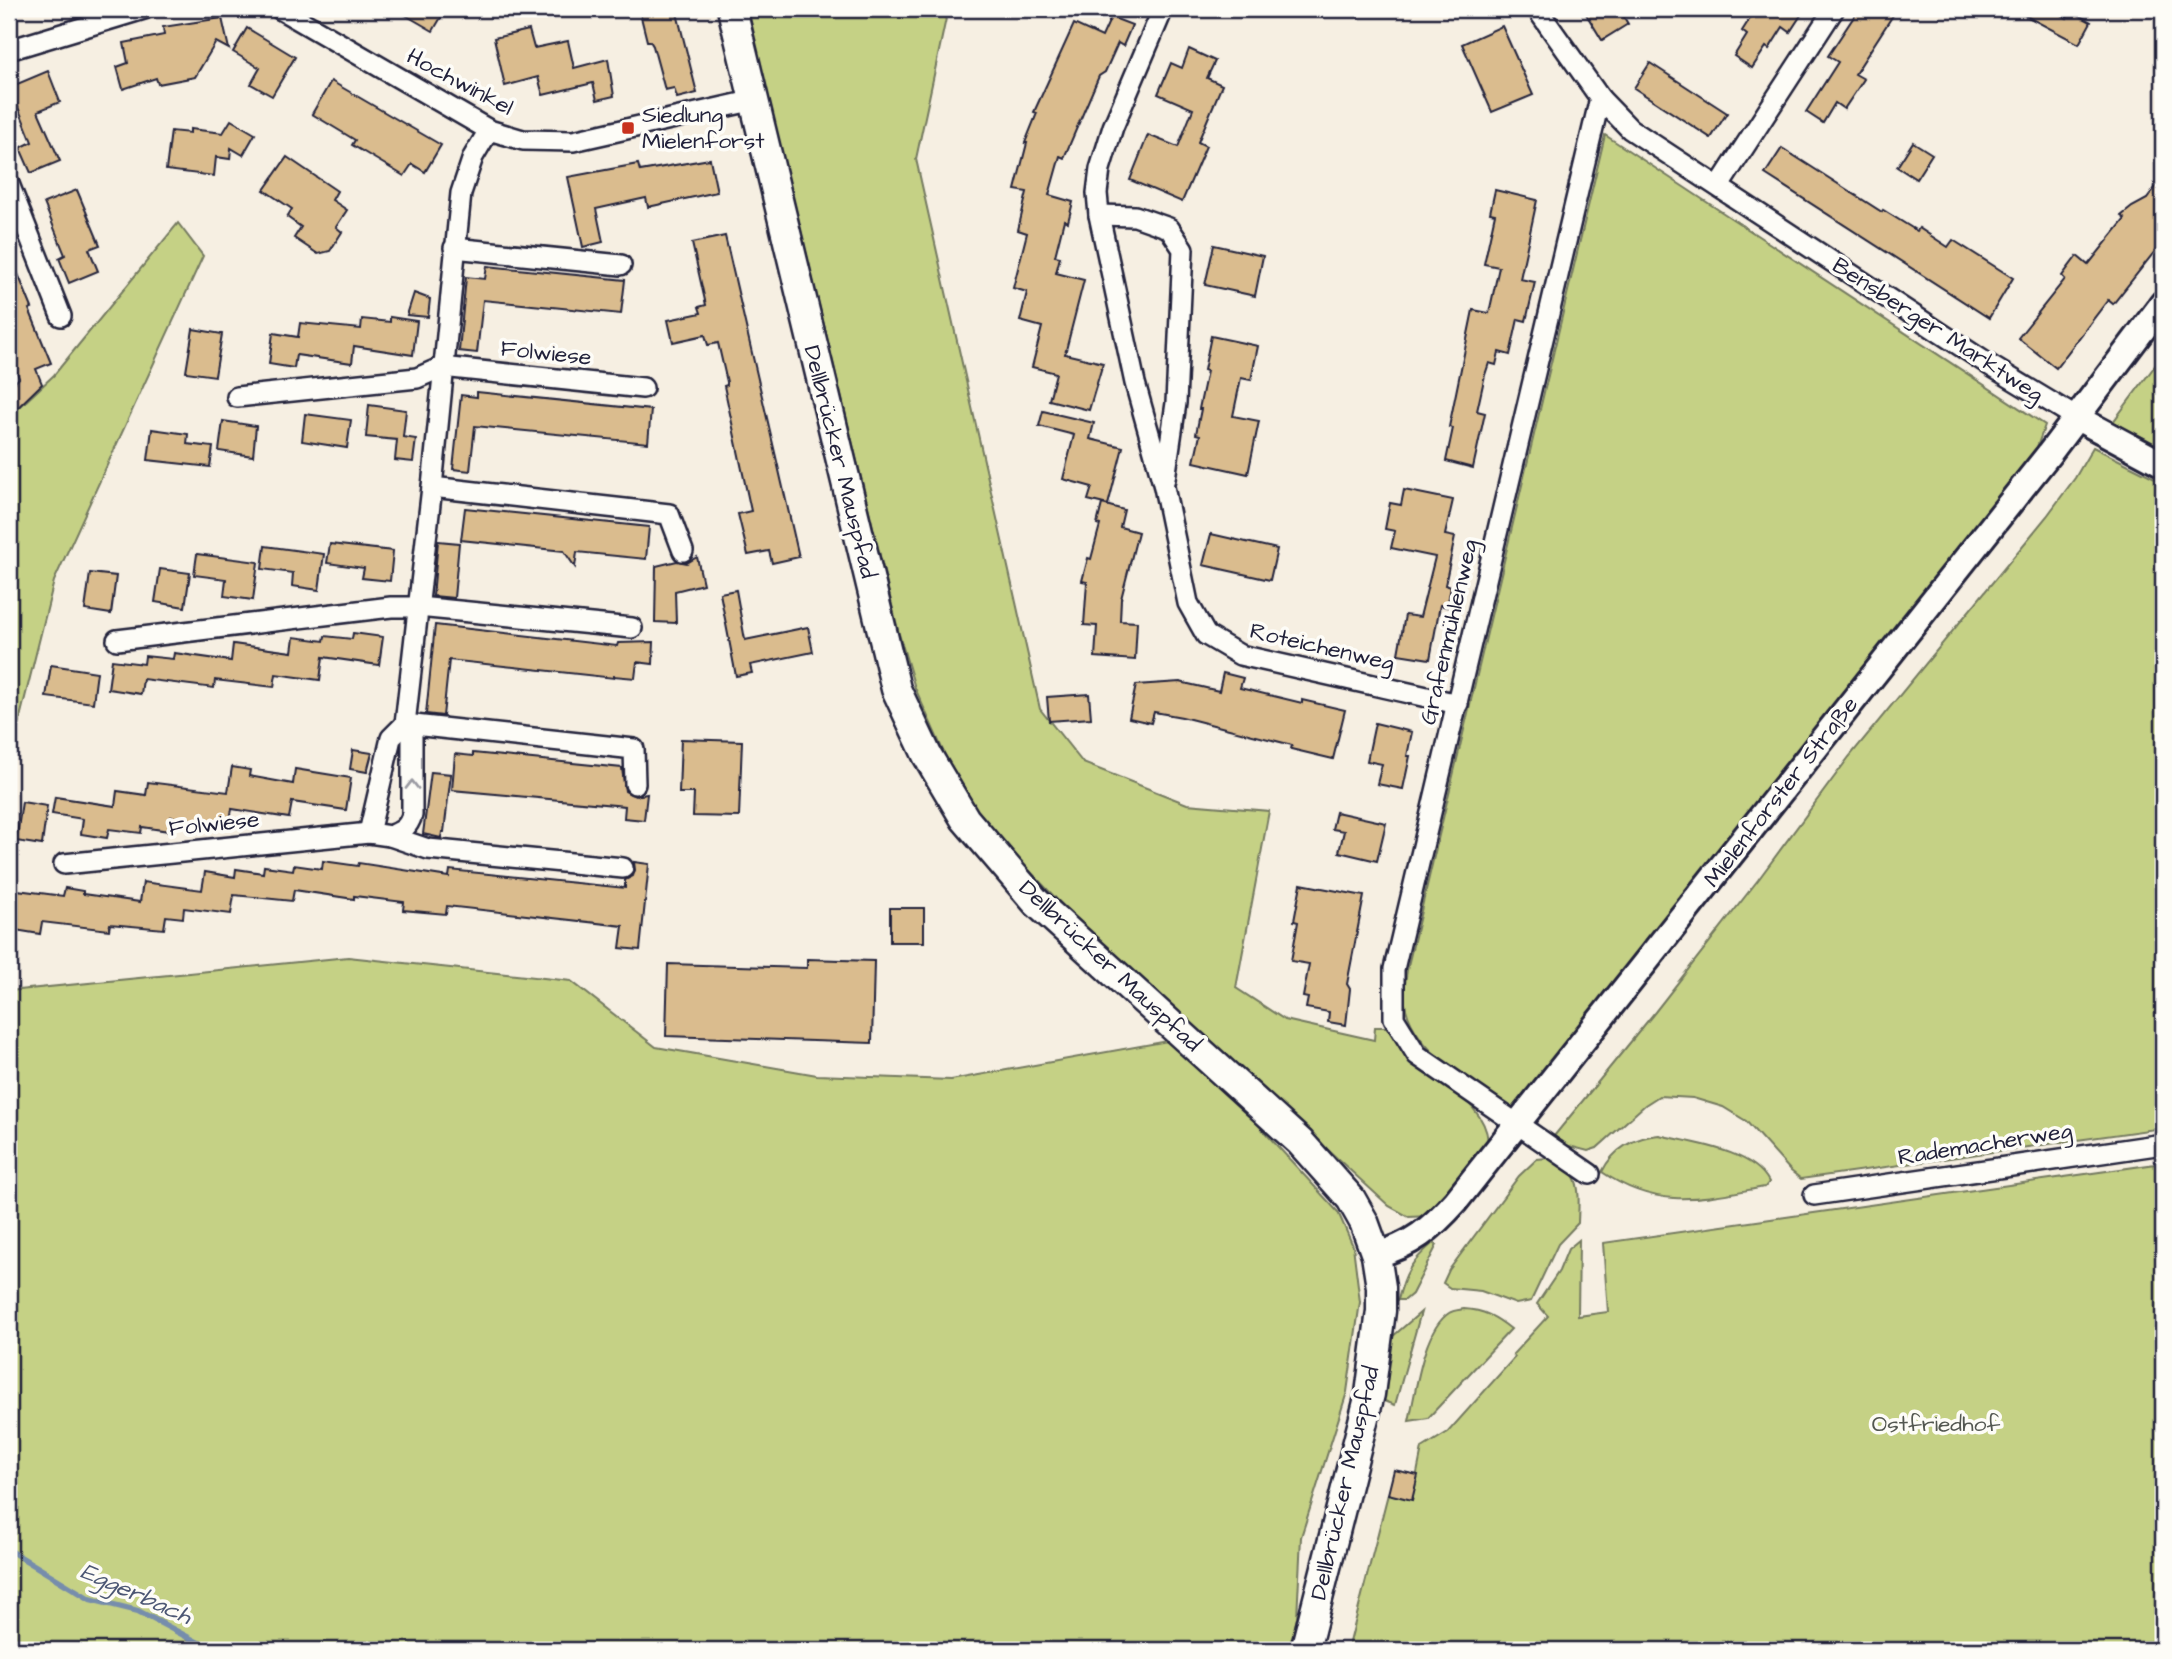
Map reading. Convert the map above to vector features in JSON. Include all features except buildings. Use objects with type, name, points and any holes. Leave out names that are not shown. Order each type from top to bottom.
[{"type":"main road","name":"Dellbrücker Mauspfad","points":[[732,9],[896,689],[927,755],[965,819],[1036,902],[1300,1142],[1351,1199],[1364,1222],[1376,1255],[1381,1287],[1381,1311],[1369,1404],[1305,1650]]},
{"type":"street","points":[[9,50],[80,18],[144,9]]},
{"type":"street","name":"Hochwinkel","points":[[280,9],[489,130],[523,141],[573,141],[755,100]]},
{"type":"street","name":"Roteichenweg","points":[[1163,9],[1113,127],[1100,169],[1097,193],[1135,383],[1164,487],[1188,603],[1206,635],[1240,655],[1458,704]]},
{"type":"street","name":"Bensberger Marktweg","points":[[1537,9],[1600,98],[1630,129],[1991,366],[2077,418],[2163,464]]},
{"type":"street","points":[[1719,186],[1834,9]]},
{"type":"street","name":"Grafenmühlenweg","points":[[1517,1125],[1417,1055],[1394,1018],[1394,969],[1600,98]]},
{"type":"street","points":[[390,836],[403,831],[410,824],[412,815],[412,737],[405,724],[461,193],[473,157],[489,130]]},
{"type":"street","points":[[9,184],[61,316]]},
{"type":"street","name":"Roteichenweg","points":[[1100,215],[1135,216],[1169,228],[1183,249],[1176,403],[1164,487]]},
{"type":"street","points":[[454,248],[621,265]]},
{"type":"street","name":"Mielenforster Straße","points":[[1376,1255],[1399,1248],[1437,1223],[2077,418],[2163,303]]},
{"type":"street","name":"Folwiese","points":[[237,397],[417,378],[442,367],[643,388]]},
{"type":"street","points":[[432,487],[669,514],[683,551]]},
{"type":"street","points":[[117,640],[391,607],[418,607],[632,628]]},
{"type":"street","points":[[405,724],[634,749],[635,784]]},
{"type":"street","points":[[369,833],[391,738],[405,724]]},
{"type":"street","name":"Folwiese","points":[[64,864],[369,833],[390,836],[428,849],[623,868]]},
{"type":"street","points":[[1517,1125],[1590,1174]]},
{"type":"street","name":"Rademacherweg","points":[[1814,1195],[2163,1144]]},
{"type":"green space","points":[[747,9],[948,9],[916,159],[1040,709],[1083,763],[1187,804],[1269,811],[1236,988],[1285,1020],[1374,1040],[1375,1027],[1395,1027],[1421,1063],[1472,1107],[1480,1117],[1488,1141],[1429,1216],[1409,1217],[1389,1206],[1066,909],[990,829],[957,782],[915,688],[899,634]]},
{"type":"green space","points":[[1605,135],[2045,425],[2037,447],[1518,1106],[1510,1109],[1448,1067],[1421,1039],[1406,1009],[1405,985]]},
{"type":"green space","points":[[178,223],[203,256],[54,581],[9,762],[9,417],[54,375]]},
{"type":"green space","points":[[2163,355],[2163,448],[2113,422]]},
{"type":"green space","points":[[2093,447],[2163,482],[2163,1128],[1801,1179],[1746,1121],[1723,1107],[1693,1098],[1659,1096],[1645,1105],[1597,1148],[1588,1151],[1550,1141],[1758,880],[1849,757],[2047,516],[2075,478]]},
{"type":"green space","points":[[348,957],[571,981],[656,1047],[817,1075],[951,1080],[1179,1039],[1338,1212],[1353,1246],[1360,1302],[1347,1392],[1301,1537],[1297,1618],[1289,1650],[9,1650],[9,991]]},
{"type":"green space","points":[[1659,1135],[1736,1155],[1761,1171],[1769,1182],[1765,1187],[1721,1195],[1662,1197],[1623,1184],[1602,1172],[1612,1157],[1625,1146],[1641,1138]]},
{"type":"green space","points":[[1548,1158],[1568,1168],[1573,1175],[1578,1192],[1578,1223],[1558,1244],[1531,1301],[1516,1304],[1481,1291],[1450,1288],[1443,1283],[1449,1270],[1519,1176],[1537,1159]]},
{"type":"green space","name":"Ostfriedhof","points":[[2163,1163],[2163,1650],[1348,1650],[1388,1494],[1412,1499],[1422,1448],[1448,1432],[1548,1316],[1537,1304],[1559,1271],[1568,1249],[1579,1240],[1578,1316],[1608,1312],[1603,1243]]},
{"type":"green space","points":[[1433,1243],[1437,1245],[1412,1294],[1405,1300],[1398,1300],[1410,1268]]},
{"type":"green space","points":[[1464,1309],[1489,1315],[1511,1329],[1428,1418],[1409,1421],[1422,1362],[1433,1333],[1449,1313]]},
{"type":"green space","points":[[1421,1312],[1395,1405],[1382,1400],[1392,1337]]},
{"type":"waterway","name":"Eggerbach","points":[[9,1550],[90,1599],[138,1611],[212,1650]]},
{"type":"place","name":"Siedlung Mielenforst","points":[[628,128]]}]
